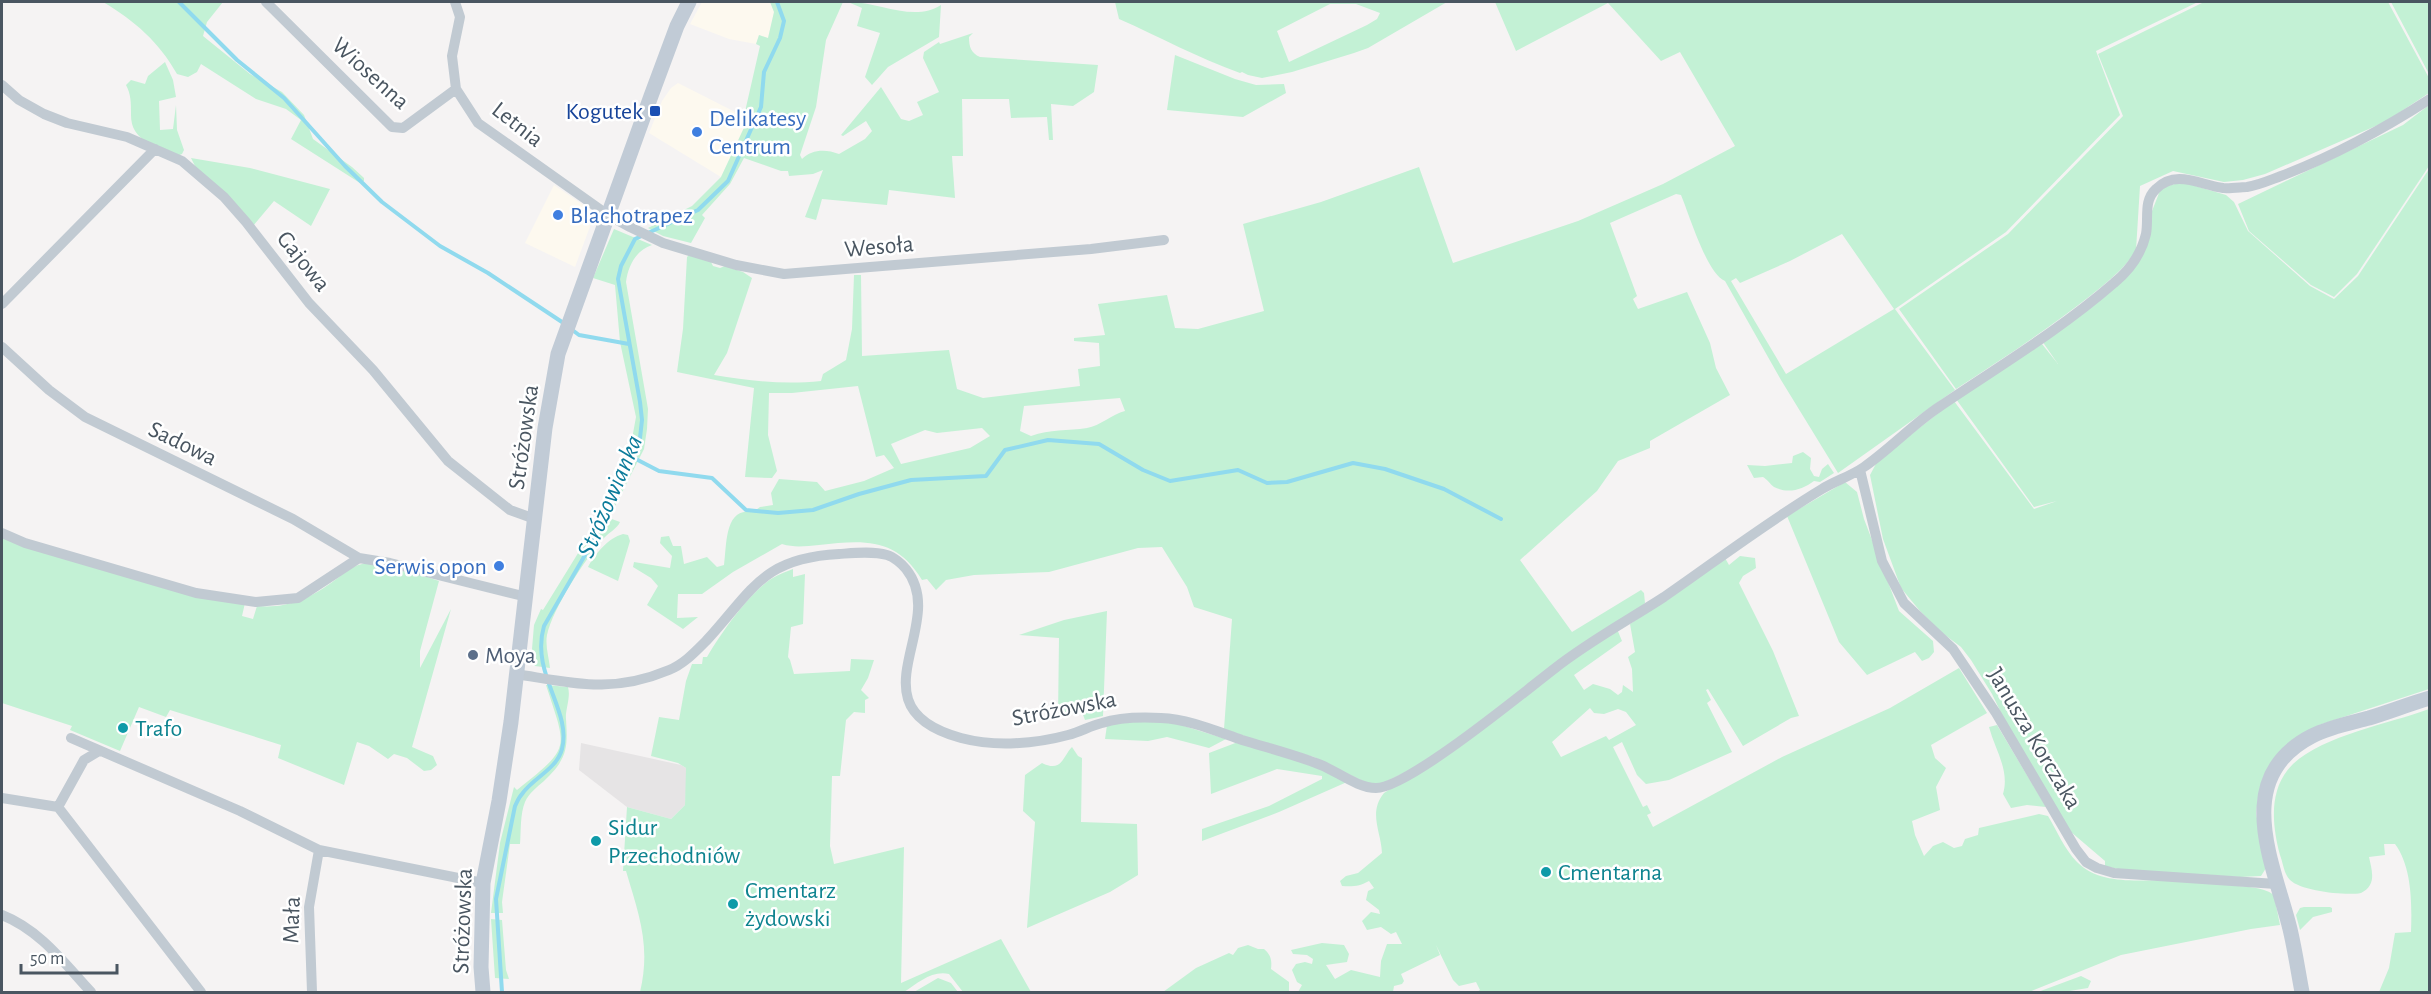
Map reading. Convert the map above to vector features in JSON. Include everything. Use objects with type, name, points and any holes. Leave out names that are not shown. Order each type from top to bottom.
[{"type":"main road","name":"Stróżowska","points":[[483,993],[481,967],[483,883],[499,801],[527,597],[545,428],[558,354],[674,35],[689,2]]},
{"type":"main road","points":[[2302,993],[2290,930],[2276,884],[2262,818],[2263,803],[2275,768],[2298,745],[2312,736],[2430,698]]},
{"type":"street","name":"Wiosenna","points":[[266,2],[392,127],[403,128],[456,89]]},
{"type":"street","name":"Letnia","points":[[455,2],[460,16],[452,56],[456,89],[478,123],[608,214]]},
{"type":"street","name":"Gajowa","points":[[2,85],[19,100],[44,114],[67,123],[127,137],[182,161],[224,197],[309,303],[373,369],[412,420],[456,470],[510,510],[535,519]]},
{"type":"street","points":[[1860,470],[1933,411],[2050,334],[2120,279],[2139,257],[2146,233],[2148,199],[2159,184],[2180,178],[2226,189],[2252,186],[2306,166],[2375,134],[2430,99]]},
{"type":"street","points":[[2,304],[155,149]]},
{"type":"street","name":"Wesoła","points":[[608,214],[663,243],[736,265],[784,274],[1091,249],[1164,240]]},
{"type":"street","name":"Sadowa","points":[[2,346],[49,390],[85,417],[292,519],[359,558]]},
{"type":"street","name":"Stróżowska","points":[[516,674],[597,686],[622,684],[670,670],[687,660],[710,636],[748,589],[769,572],[790,562],[815,555],[853,553],[886,555],[898,561],[907,570],[915,584],[918,617],[907,666],[905,690],[912,708],[932,726],[957,737],[982,742],[1016,743],[1064,736],[1110,720],[1168,718],[1211,729],[1317,764],[1377,788],[1398,781],[1426,764],[1484,724],[1565,660],[1825,487],[1860,470]]},
{"type":"street","name":"Janusza Korczaka","points":[[1860,470],[1882,561],[1904,603],[1953,649],[1996,713],[2076,849],[2086,862],[2114,873],[2276,884]]},
{"type":"street","points":[[2,533],[25,543],[196,593],[256,602],[298,598],[359,558],[390,563],[527,597]]},
{"type":"street","points":[[71,738],[240,811],[319,850],[483,883]]},
{"type":"street","points":[[58,807],[84,760],[99,751]]},
{"type":"street","points":[[2,798],[58,807],[201,993]]},
{"type":"street","name":"Mała","points":[[312,993],[309,906],[319,850]]},
{"type":"street","points":[[2,915],[20,922],[41,937],[91,993]]},
{"type":"shaded area","points":[[702,2],[770,2],[774,12],[768,38],[759,35],[756,44],[729,39],[690,24]]},
{"type":"shaded area","points":[[678,83],[749,119],[721,177],[649,133],[662,101],[671,88]]},
{"type":"shaded area","points":[[554,185],[595,213],[575,267],[525,243]]},
{"type":"shaded area","points":[[581,743],[681,765],[686,768],[687,778],[685,805],[671,819],[627,807],[579,770]]},
{"type":"green space","points":[[103,2],[223,2],[207,22],[203,36],[250,74],[282,92],[304,115],[313,139],[352,167],[364,178],[364,181],[360,183],[291,139],[301,120],[286,109],[256,99],[201,64],[197,72],[188,77],[177,74],[170,62],[145,33]]},
{"type":"green space","points":[[770,2],[843,2],[826,40],[816,107],[800,155],[802,159],[810,153],[819,151],[839,154],[865,139],[872,131],[866,121],[843,136],[841,135],[881,87],[901,119],[909,121],[923,115],[917,102],[939,92],[923,58],[924,52],[939,42],[940,44],[973,33],[969,37],[970,47],[974,54],[980,57],[1098,65],[1094,92],[1073,106],[1051,104],[1053,140],[1049,140],[1047,117],[1011,118],[1009,99],[962,99],[963,156],[952,156],[955,198],[889,190],[887,205],[822,199],[816,220],[805,217],[823,170],[813,174],[789,176],[788,171],[781,171],[744,158],[730,184],[702,215],[705,218],[691,243],[663,236],[648,228],[692,206],[721,177],[748,119],[744,116],[760,46],[756,44],[759,35],[768,38],[774,12]]},
{"type":"green space","points":[[848,2],[907,12],[930,10],[941,5],[939,37],[888,67],[872,85],[865,77],[880,33],[857,26],[862,8]]},
{"type":"green space","points":[[1115,2],[1447,2],[1368,48],[1292,72],[1262,78],[1224,67],[1119,19]],"holes":[[[1330,4],[1356,4],[1380,13],[1377,19],[1289,62],[1277,31]]]},
{"type":"green space","points":[[1495,2],[2198,2],[2096,51],[2120,115],[2006,232],[1895,309],[1955,390],[1838,473],[1781,380],[1725,281],[1718,276],[1705,256],[1681,195],[1676,194],[1610,223],[1637,296],[1633,299],[1638,309],[1687,292],[1710,343],[1716,368],[1730,395],[1650,441],[1650,448],[1618,461],[1597,491],[1520,560],[1572,632],[1641,590],[1644,593],[1645,603],[1617,629],[1622,641],[1574,675],[1584,690],[1593,684],[1610,689],[1618,695],[1622,692],[1623,685],[1633,692],[1632,669],[1628,657],[1635,652],[1630,624],[1725,558],[1729,565],[1740,556],[1755,558],[1756,568],[1743,576],[1739,583],[1773,651],[1799,716],[1791,718],[1743,746],[1708,689],[1706,690],[1711,700],[1707,703],[1732,752],[1669,780],[1646,784],[1637,775],[1622,742],[1613,747],[1643,807],[1647,805],[1651,813],[1647,815],[1653,827],[1782,757],[1890,708],[1959,668],[1987,713],[1931,745],[1935,758],[1946,768],[1936,787],[1940,810],[1912,821],[1924,856],[1933,846],[1943,842],[1954,848],[1962,846],[1965,839],[1978,835],[1979,828],[2039,814],[2048,816],[2077,862],[2097,875],[2119,880],[2190,881],[2259,888],[2274,895],[2280,925],[2121,955],[2029,992],[1477,992],[1480,990],[1476,982],[1459,986],[1453,980],[1436,945],[1440,955],[1401,974],[1404,981],[1394,986],[1393,992],[1298,992],[1302,985],[1297,982],[1292,970],[1296,964],[1305,962],[1312,964],[1313,959],[1307,955],[1293,954],[1291,950],[1322,943],[1344,945],[1349,954],[1347,962],[1326,965],[1335,979],[1351,970],[1380,977],[1381,961],[1387,944],[1402,944],[1396,932],[1391,934],[1381,927],[1367,930],[1362,921],[1371,912],[1380,914],[1379,910],[1366,900],[1368,891],[1374,888],[1369,881],[1359,885],[1342,886],[1340,881],[1346,876],[1358,873],[1382,853],[1376,815],[1379,800],[1384,793],[1452,749],[1375,787],[1314,757],[1224,729],[1232,619],[1194,607],[1187,587],[1162,547],[1138,548],[1049,572],[974,575],[946,580],[936,590],[927,579],[922,580],[901,556],[878,545],[850,542],[800,546],[782,544],[733,572],[702,594],[678,594],[677,618],[698,617],[683,629],[647,605],[658,586],[651,578],[633,567],[634,562],[670,568],[672,556],[660,543],[661,537],[669,536],[673,546],[681,546],[684,564],[707,557],[717,567],[724,565],[727,538],[732,521],[744,512],[753,512],[760,507],[773,505],[771,493],[779,479],[817,482],[825,491],[864,481],[894,468],[884,455],[876,457],[858,386],[792,393],[769,393],[768,435],[777,471],[772,478],[745,477],[754,388],[677,372],[689,255],[710,260],[713,266],[720,268],[725,266],[743,272],[752,278],[727,353],[714,375],[767,382],[821,381],[823,374],[846,360],[852,329],[854,275],[861,275],[862,356],[949,350],[957,389],[983,398],[1080,386],[1078,369],[1100,366],[1099,343],[1074,341],[1074,338],[1105,335],[1098,304],[1167,295],[1175,328],[1198,329],[1264,311],[1243,224],[1321,202],[1419,167],[1453,263],[1578,221],[1663,184],[1735,146],[1680,52],[1661,61],[1608,3],[1516,51]],"holes":[[[1842,234],[1894,309],[1786,374],[1731,281],[1736,278],[1740,283],[1790,261]],[[1120,398],[1125,411],[1092,427],[1045,432],[1031,436],[1020,431],[1024,406]],[[982,428],[990,436],[970,448],[901,464],[891,444],[925,430],[937,433]],[[1590,708],[1594,713],[1604,714],[1618,709],[1626,712],[1636,725],[1609,740],[1606,736],[1561,757],[1552,742]]]},
{"type":"green space","points":[[2204,2],[2388,2],[2429,78],[2429,93],[2385,122],[2265,174],[2224,182],[2173,171],[2140,186],[2136,250],[2127,263],[2103,286],[2057,321],[1956,389],[1899,309],[2008,234],[2123,116],[2098,54]]},
{"type":"green space","points":[[2391,2],[2429,2],[2429,74]]},
{"type":"green space","points":[[1175,55],[1256,85],[1284,84],[1286,93],[1243,117],[1167,110]]},
{"type":"green space","points":[[165,62],[173,80],[176,97],[159,101],[160,130],[173,129],[176,105],[177,130],[184,150],[177,156],[139,136],[132,123],[130,95],[126,85],[131,80],[145,84],[148,76]]},
{"type":"green space","points":[[2429,105],[2429,166],[2357,274],[2334,297],[2311,285],[2249,231],[2238,204],[2403,125]]},
{"type":"green space","points":[[191,158],[250,168],[330,189],[311,226],[274,201],[253,226],[197,170]]},
{"type":"green space","points":[[2429,169],[2429,689],[2319,725],[2294,739],[2275,759],[2258,798],[2256,813],[2266,868],[2261,876],[2240,877],[2122,870],[2105,866],[2105,861],[2071,832],[2009,729],[1992,694],[1971,660],[1961,647],[1941,632],[1920,611],[1901,588],[1883,539],[1870,475],[1878,460],[1954,401],[2034,509],[2057,501],[2034,507],[1956,399],[2042,344],[2058,364],[2042,341],[2129,270],[2161,188],[2182,182],[2226,195],[2234,202],[2248,231],[2310,286],[2334,299],[2358,276]]},
{"type":"green space","points":[[614,229],[652,245],[646,247],[634,259],[626,282],[648,409],[644,449],[609,518],[620,522],[588,558],[550,624],[547,648],[550,668],[535,666],[531,661],[534,625],[541,609],[543,610],[596,524],[632,439],[636,417],[620,342],[615,285],[593,278]]},
{"type":"green space","points":[[1803,452],[1811,458],[1810,469],[1814,476],[1819,477],[1822,469],[1828,464],[1834,473],[1820,482],[1814,481],[1805,487],[1790,491],[1774,487],[1763,477],[1754,478],[1747,465],[1792,463],[1793,456]]},
{"type":"green space","points":[[1845,482],[1857,492],[1864,519],[1899,611],[1933,641],[1934,652],[1929,658],[1922,661],[1915,652],[1867,675],[1839,642],[1787,516]]},
{"type":"green space","points":[[623,534],[628,535],[630,541],[618,581],[588,567],[602,547]]},
{"type":"green space","points":[[2,538],[245,603],[242,616],[253,619],[257,606],[278,606],[308,597],[351,568],[362,564],[391,565],[439,581],[420,651],[420,668],[451,609],[412,747],[433,756],[437,765],[431,770],[424,771],[407,758],[394,754],[388,759],[369,746],[357,742],[344,785],[278,758],[281,745],[170,710],[166,717],[139,707],[120,751],[70,730],[72,726],[2,703]]},
{"type":"green space","points":[[793,569],[793,577],[805,574],[803,624],[791,627],[788,657],[794,674],[850,671],[851,659],[874,660],[861,690],[869,698],[865,700],[865,713],[854,712],[846,720],[840,776],[832,776],[830,846],[834,864],[904,847],[901,983],[1001,939],[1031,992],[963,992],[949,974],[943,973],[925,978],[904,992],[640,992],[644,945],[635,902],[626,871],[623,871],[627,807],[671,819],[685,805],[686,768],[678,763],[651,756],[659,717],[679,720],[686,681],[692,664],[702,664],[703,657],[707,657],[734,616],[759,588],[774,577]]},
{"type":"green space","points":[[1107,611],[1103,716],[1085,720],[1082,712],[1058,717],[1059,638],[1019,635],[1064,620]]},
{"type":"green space","points":[[546,685],[568,687],[566,746],[562,760],[525,802],[521,817],[520,844],[510,844],[502,902],[503,913],[491,913],[500,843],[514,787],[517,790],[548,764],[556,755],[560,745],[561,735]]},
{"type":"green space","points":[[2429,709],[2429,992],[2379,992],[2389,968],[2395,933],[2411,932],[2410,886],[2401,853],[2395,844],[2384,844],[2385,855],[2369,857],[2371,882],[2361,893],[2324,892],[2296,884],[2286,875],[2277,843],[2274,819],[2276,795],[2279,784],[2293,764],[2322,745]]},
{"type":"green space","points":[[1168,721],[1226,739],[1209,748],[1167,737],[1148,741],[1105,739],[1107,725],[1112,722]]},
{"type":"green space","points":[[1997,725],[2046,807],[2027,805],[2011,808],[2003,794],[2005,777],[1989,727]]},
{"type":"green space","points":[[1238,742],[1313,765],[1347,782],[1279,812],[1202,841],[1202,829],[1269,806],[1322,779],[1322,776],[1277,769],[1211,794],[1209,753]]},
{"type":"green space","points":[[1072,747],[1082,758],[1081,822],[1137,824],[1138,875],[1110,892],[1027,928],[1035,822],[1023,811],[1025,775],[1042,763],[1049,766],[1058,765]]},
{"type":"green space","points":[[2330,907],[2332,912],[2313,917],[2300,930],[2296,915],[2300,908]]},
{"type":"green space","points":[[491,919],[502,920],[506,970],[509,979],[495,978]]},
{"type":"green space","points":[[1248,945],[1266,951],[1270,958],[1271,969],[1289,982],[1289,991],[1293,992],[1163,992],[1196,968],[1229,953],[1233,955],[1238,948]]},
{"type":"green space","points":[[2081,976],[2091,981],[2088,988],[2063,992],[2038,992]]},
{"type":"green space","points":[[938,978],[951,983],[958,992],[914,992]]},
{"type":"waterway","points":[[179,2],[237,60],[284,98],[345,166],[382,202],[440,246],[488,273],[565,324]]},
{"type":"waterway","name":"Stróżowianka","points":[[502,992],[496,899],[515,806],[527,788],[555,762],[562,749],[564,734],[542,660],[541,643],[544,626],[592,543],[640,438],[642,420],[640,402],[618,279],[621,266],[635,239],[698,210],[728,181],[761,107],[764,72],[780,38],[784,21],[777,2]]},
{"type":"waterway","points":[[571,329],[579,335],[629,344]]},
{"type":"waterway","points":[[632,457],[659,471],[712,478],[746,510],[778,513],[813,510],[859,494],[911,480],[986,476],[1005,450],[1048,440],[1099,444],[1143,470],[1170,481],[1238,470],[1267,483],[1287,482],[1353,463],[1385,469],[1444,489],[1501,519]]},
{"type":"place","name":"Kogutek","points":[[655,111]]},
{"type":"place","name":"Delikatesy Centrum","points":[[697,132]]},
{"type":"place","name":"Blachotrapez","points":[[558,215]]},
{"type":"place","name":"Serwis opon","points":[[499,566]]},
{"type":"place","name":"Moya","points":[[473,655]]},
{"type":"place","name":"Trafo","points":[[123,728]]},
{"type":"place","name":"Sidur Przechodniów","points":[[596,841]]},
{"type":"place","name":"Cmentarna","points":[[1546,872]]},
{"type":"place","name":"Cmentarz żydowski","points":[[733,904]]}]
